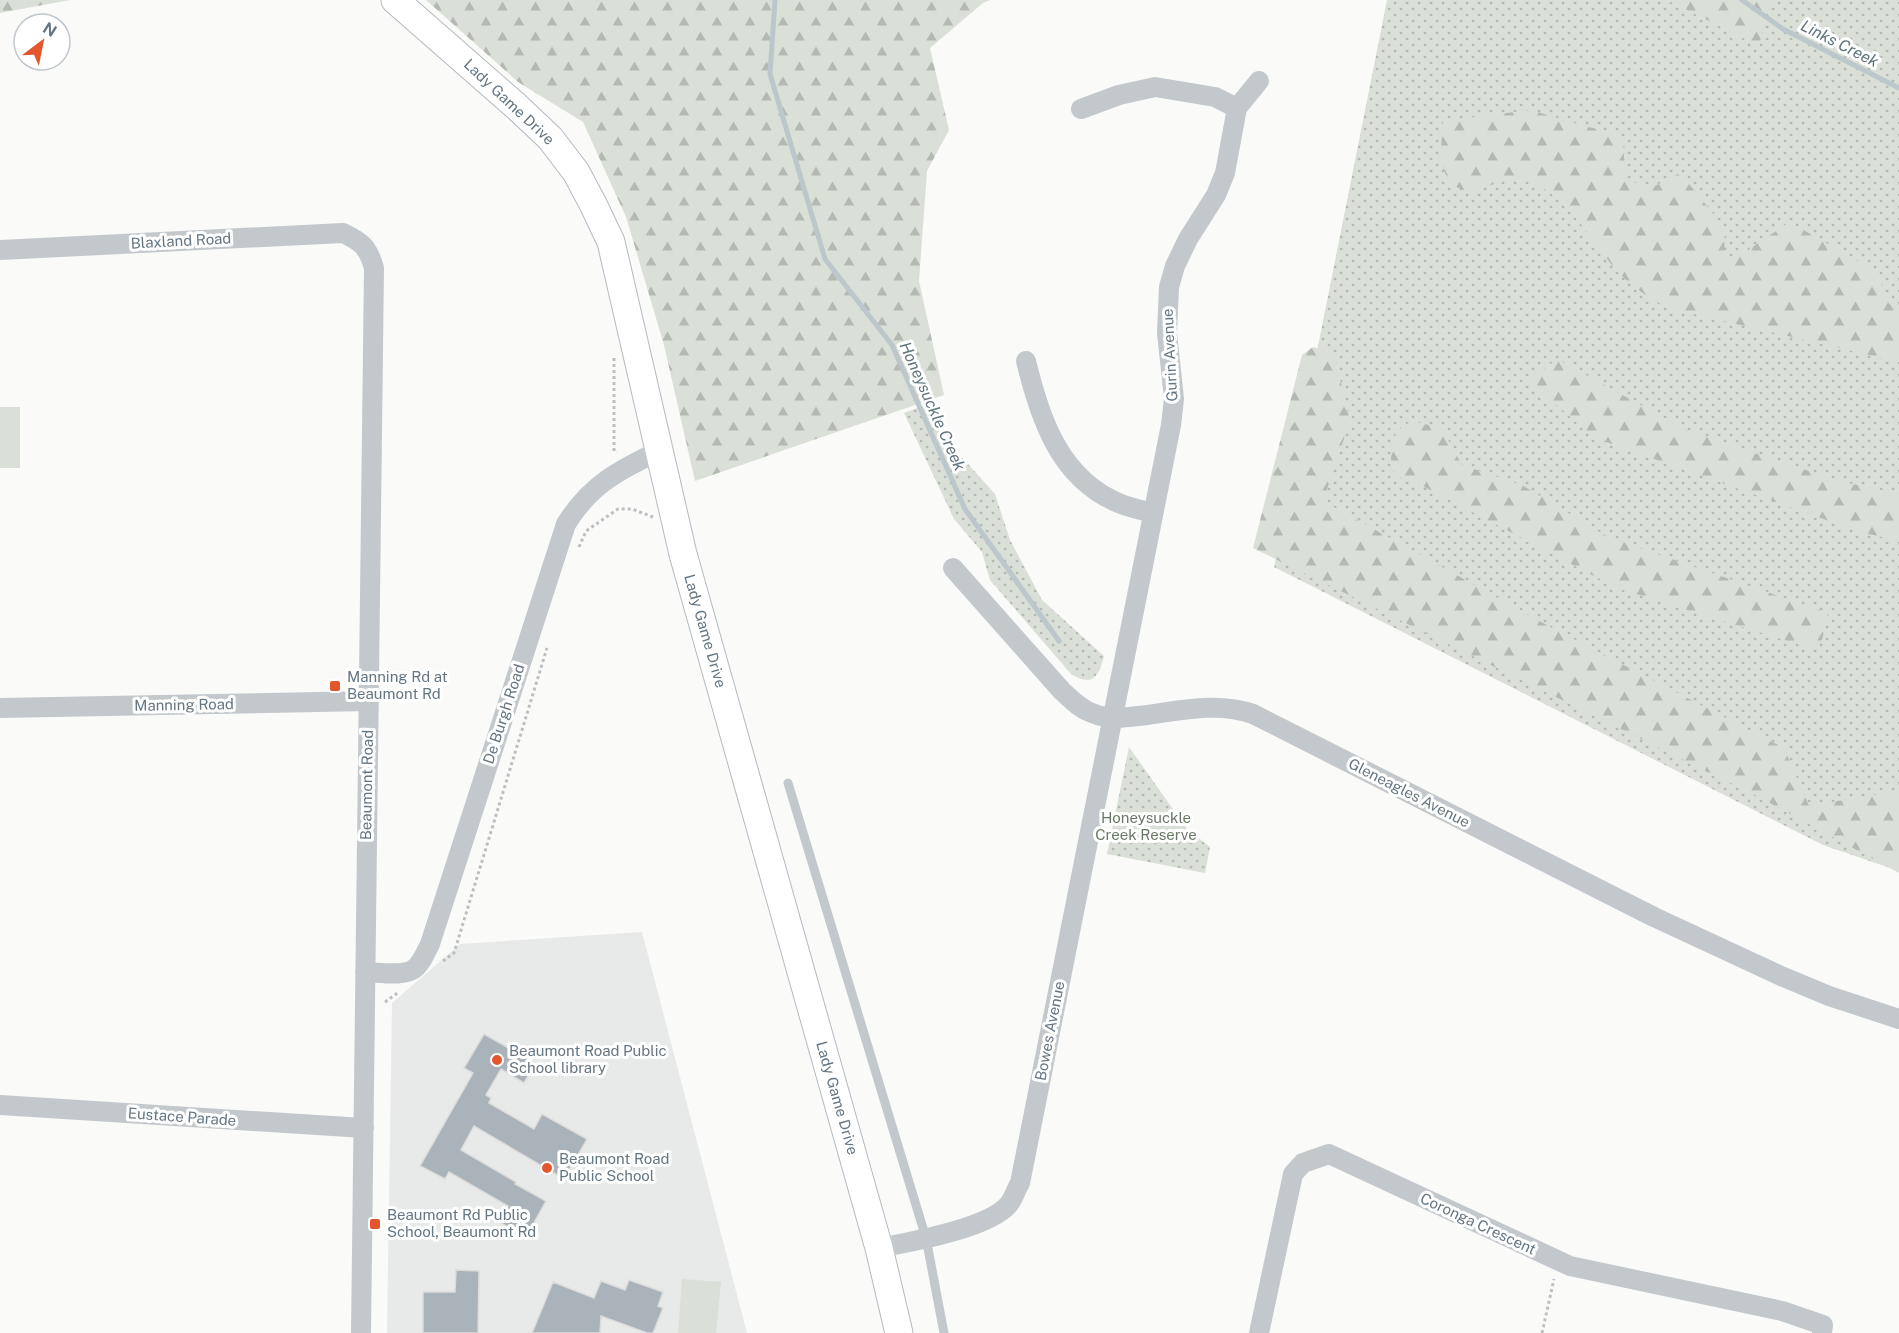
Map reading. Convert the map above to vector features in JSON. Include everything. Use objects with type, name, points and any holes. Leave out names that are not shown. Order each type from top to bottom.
[{"type":"main road","name":"Lady Game Drive","points":[[395,0],[550,138],[576,172],[610,242],[683,554],[879,1248],[898,1333]]},
{"type":"street","name":"Gurin Avenue","points":[[1113,719],[1171,425],[1174,399],[1167,333],[1169,287],[1175,266],[1188,239],[1215,195],[1225,173],[1237,108],[1259,81]]},
{"type":"street","points":[[1081,109],[1119,95],[1155,87],[1215,97],[1237,108]]},
{"type":"street","name":"Blaxland Road","points":[[0,250],[343,233],[359,241]]},
{"type":"street","name":"Beaumont Road","points":[[359,241],[370,254],[374,268],[361,1333]]},
{"type":"street","points":[[1026,361],[1035,401],[1054,443],[1071,467],[1090,487],[1100,493],[1120,504],[1152,513]]},
{"type":"street","name":"De Burgh Road","points":[[365,972],[403,973],[414,969],[430,944],[566,524],[577,506],[592,490],[617,472],[659,451]]},
{"type":"street","name":"Gleneagles Avenue","points":[[953,568],[1075,703],[1090,713],[1113,719],[1221,707],[1253,714],[1654,917],[1790,980],[1829,996],[1899,1019]]},
{"type":"street","name":"Manning Road","points":[[0,708],[368,701]]},
{"type":"street","name":"Bowes Avenue","points":[[879,1248],[926,1238],[994,1217],[1010,1204],[1020,1183],[1113,719]]},
{"type":"street","name":"Eustace Parade","points":[[0,1105],[364,1128]]},
{"type":"street","name":"Coronga Crescent","points":[[1259,1333],[1293,1174],[1303,1163],[1329,1154],[1570,1266],[1782,1311],[1823,1325],[1822,1333]]},
{"type":"lane","points":[[788,783],[926,1238],[944,1333]]},
{"type":"path","points":[[614,352],[614,451],[633,464]]},
{"type":"path","points":[[578,552],[586,531],[618,509],[632,509],[659,519]]},
{"type":"path","points":[[534,689],[549,641]]},
{"type":"path","points":[[1542,1333],[1559,1261]]},
{"type":"shaded area","name":"Beaumont Road Public School","points":[[642,932],[747,1333],[387,1333],[392,1003],[460,944]]},
{"type":"green space","points":[[0,0],[70,0],[0,13]]},
{"type":"green space","points":[[426,0],[990,0],[983,3],[930,48],[949,130],[927,171],[919,281],[944,395],[695,481],[664,345],[626,217],[583,122],[518,82]]},
{"type":"green space","points":[[1387,0],[1667,0],[1759,45],[1768,0],[1899,0],[1899,871],[1823,845],[1274,567]]},
{"type":"green space","points":[[1667,0],[1770,0],[1759,46]]},
{"type":"green space","points":[[1530,110],[1623,137],[1625,179],[1651,188],[1680,173],[1725,228],[1724,259],[1738,257],[1789,222],[1878,272],[1886,300],[1899,314],[1899,362],[1668,308],[1641,292],[1623,277],[1563,204],[1538,185],[1510,179],[1467,190],[1460,189],[1448,179],[1441,155],[1443,121]]},
{"type":"green space","points":[[1313,347],[1334,353],[1350,421],[1323,501],[1554,629],[1784,748],[1809,806],[1896,791],[1899,793],[1899,873],[1759,797],[1253,548],[1302,355]]},
{"type":"green space","points":[[1557,359],[1688,431],[1839,481],[1899,494],[1899,541],[1860,532],[1595,438],[1528,381]]},
{"type":"green space","points":[[931,403],[940,433],[995,494],[1010,540],[1042,600],[1104,656],[1100,670],[1094,678],[1084,680],[1071,674],[990,580],[982,552],[954,519],[904,413]]},
{"type":"green space","points":[[0,407],[20,407],[20,468],[0,468]]},
{"type":"green space","points":[[1412,421],[1437,427],[1446,436],[1462,465],[1522,485],[1608,537],[1828,613],[1822,640],[1810,648],[1617,588],[1415,482],[1401,478],[1391,468],[1393,440],[1399,430]]},
{"type":"green space","name":"Honeysuckle Creek Reserve","points":[[1129,747],[1187,829],[1210,847],[1205,873],[1107,854]]},
{"type":"green space","points":[[682,1279],[721,1282],[716,1333],[678,1333]]},
{"type":"building","points":[[484,1034],[535,1063],[524,1083],[501,1069],[486,1095],[491,1098],[489,1103],[534,1129],[542,1114],[587,1139],[564,1179],[474,1126],[461,1150],[546,1201],[526,1237],[499,1222],[508,1206],[449,1172],[445,1179],[420,1166],[473,1073],[464,1068]]},
{"type":"building","points":[[456,1270],[479,1271],[478,1333],[423,1333],[423,1292],[455,1292]]},
{"type":"building","points":[[629,1280],[663,1292],[658,1306],[663,1308],[653,1333],[647,1333],[601,1316],[600,1333],[532,1333],[553,1282],[594,1298],[601,1281],[625,1290]]},
{"type":"waterway","name":"Honeysuckle Creek","points":[[775,0],[770,74],[825,259],[892,345],[965,509],[1059,641]]},
{"type":"waterway","name":"Links Creek","points":[[1742,0],[1783,29],[1899,88]]},
{"type":"place","name":"Manning Rd at Beaumont Rd","points":[[335,686]]},
{"type":"place","name":"Beaumont Road Public School library","points":[[497,1060]]},
{"type":"place","name":"Beaumont Road Public School","points":[[547,1168]]},
{"type":"place","name":"Beaumont Rd Public School, Beaumont Rd","points":[[375,1224]]}]
